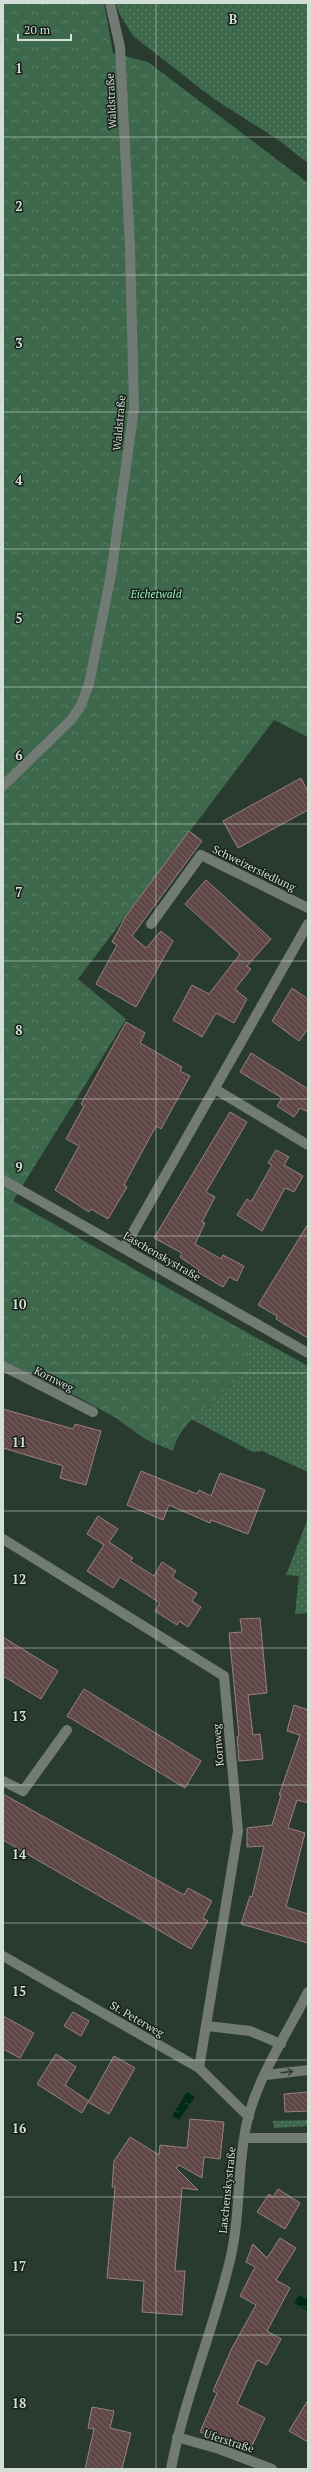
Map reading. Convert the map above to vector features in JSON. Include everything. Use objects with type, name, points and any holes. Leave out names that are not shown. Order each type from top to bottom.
[{"type":"street","name":"Waldstraße","points":[[3,786],[72,719],[81,705],[89,684],[111,575],[134,408],[130,248],[120,48],[110,3]]},
{"type":"street","name":"Schweizersiedlung","points":[[151,924],[200,855],[308,908]]},
{"type":"street","points":[[124,1248],[308,924]]},
{"type":"street","points":[[215,1090],[308,1145]]},
{"type":"street","name":"Laschenskystraße","points":[[3,1180],[308,1353]]},
{"type":"street","name":"Kornweg","points":[[3,1366],[93,1412]]},
{"type":"street","name":"Kornweg","points":[[3,1539],[224,1676],[238,1831],[199,2068]]},
{"type":"street","points":[[3,1781],[23,1791],[68,1730]]},
{"type":"street","name":"St. Peterweg","points":[[3,1956],[199,2068],[249,2117]]},
{"type":"street","name":"Laschenskystraße","points":[[171,2469],[177,2437],[228,2268],[238,2219],[244,2138],[249,2117],[266,2075],[281,2044],[304,2007],[308,1992]]},
{"type":"street","points":[[207,2026],[250,2031],[281,2044]]},
{"type":"street","points":[[266,2075],[308,2070]]},
{"type":"street","points":[[244,2138],[308,2138]]},
{"type":"street","name":"Uferstraße","points":[[177,2437],[219,2449],[272,2469]]},
{"type":"green space","name":"Eichetwald","points":[[3,3],[104,3],[113,53],[148,62],[308,183],[308,737],[274,720],[78,979],[126,1019],[13,1201],[248,1333],[248,1366],[227,1388],[187,1425],[176,1441],[173,1451],[145,1439],[116,1418],[76,1396],[3,1361]]},
{"type":"green space","points":[[116,3],[308,3],[308,163],[277,139],[214,99],[133,36],[119,13]]},
{"type":"green space","points":[[248,1333],[308,1366],[308,1472],[262,1451],[253,1452],[191,1419],[224,1391],[248,1366]]},
{"type":"green space","points":[[308,1518],[308,1613],[295,1614],[299,1576],[286,1575]]},
{"type":"green space","points":[[308,2120],[308,2126],[274,2128],[273,2121]]},
{"type":"water","points":[[187,2092],[195,2097],[179,2120],[172,2116]]},
{"type":"water","points":[[299,2295],[308,2300],[308,2311],[294,2303]]},
{"type":"building","points":[[301,778],[308,792],[308,810],[238,848],[223,821]]},
{"type":"building","points":[[189,831],[202,841],[132,936],[146,948],[161,931],[173,941],[136,1007],[96,984],[117,945],[112,942],[126,916]]},
{"type":"building","points":[[206,880],[271,939],[247,966],[251,969],[235,989],[247,999],[234,1023],[216,1013],[202,1037],[173,1020],[192,985],[209,994],[240,954],[185,904]]},
{"type":"building","points":[[292,988],[308,999],[308,1029],[299,1041],[272,1021]]},
{"type":"building","points":[[126,1022],[145,1033],[140,1043],[182,1067],[180,1071],[190,1076],[161,1129],[156,1126],[124,1185],[127,1187],[108,1219],[91,1209],[89,1212],[55,1190],[79,1146],[66,1139],[84,1106],[81,1104]]},
{"type":"building","points":[[251,1053],[308,1089],[308,1112],[300,1108],[294,1117],[277,1106],[282,1098],[240,1072]]},
{"type":"building","points":[[230,1112],[247,1122],[206,1192],[215,1197],[202,1222],[205,1223],[195,1244],[221,1259],[223,1255],[244,1266],[237,1281],[229,1277],[223,1287],[198,1272],[199,1270],[180,1257],[182,1253],[154,1238]]},
{"type":"building","points":[[276,1150],[289,1157],[284,1165],[303,1176],[294,1192],[285,1188],[262,1231],[237,1215],[247,1199],[251,1202],[272,1165],[268,1163]]},
{"type":"building","points":[[308,1224],[308,1338],[276,1319],[277,1316],[258,1305]]},
{"type":"building","points":[[3,1409],[73,1429],[75,1424],[101,1431],[86,1485],[60,1478],[63,1466],[3,1448]]},
{"type":"building","points":[[141,1471],[197,1494],[199,1490],[211,1496],[220,1473],[265,1490],[248,1534],[211,1520],[210,1523],[169,1505],[163,1520],[127,1505]]},
{"type":"building","points":[[98,1516],[118,1529],[109,1542],[133,1558],[130,1561],[154,1576],[162,1562],[176,1571],[172,1577],[197,1593],[192,1601],[201,1607],[188,1627],[179,1621],[177,1625],[155,1611],[160,1603],[120,1577],[113,1588],[87,1571],[104,1545],[87,1534]]},
{"type":"building","points":[[260,1618],[267,1693],[248,1695],[253,1735],[260,1734],[263,1759],[239,1761],[237,1737],[239,1736],[229,1633],[242,1632],[240,1619]]},
{"type":"building","points":[[3,1637],[58,1671],[41,1699],[3,1676]]},
{"type":"building","points":[[84,1689],[201,1761],[185,1788],[67,1716]]},
{"type":"building","points":[[294,1705],[308,1710],[308,1803],[297,1800],[288,1828],[305,1833],[286,1907],[308,1914],[308,1943],[241,1924],[250,1896],[252,1897],[264,1846],[247,1847],[247,1828],[272,1825],[281,1795],[279,1795],[300,1735],[287,1731]]},
{"type":"building","points":[[3,1794],[184,1895],[188,1888],[212,1901],[203,1918],[208,1921],[191,1949],[3,1840]]},
{"type":"building","points":[[73,2012],[89,2021],[81,2036],[64,2026]]},
{"type":"building","points":[[3,2016],[34,2033],[20,2058],[3,2049]]},
{"type":"building","points":[[56,2054],[76,2067],[65,2085],[89,2101],[114,2056],[135,2068],[109,2114],[88,2102],[82,2113],[37,2084]]},
{"type":"building","points":[[308,2092],[308,2111],[285,2112],[284,2094]]},
{"type":"building","points":[[190,2119],[224,2122],[220,2159],[204,2157],[202,2178],[179,2165],[176,2168],[198,2190],[182,2188],[175,2271],[185,2271],[182,2315],[142,2312],[144,2281],[107,2278],[115,2187],[112,2187],[114,2161],[130,2137],[159,2155],[160,2145],[187,2148]]},
{"type":"building","points":[[278,2189],[300,2203],[285,2229],[257,2212],[269,2194],[273,2197]]},
{"type":"building","points":[[280,2238],[296,2248],[276,2280],[290,2288],[267,2331],[281,2339],[267,2365],[257,2360],[237,2404],[265,2418],[249,2452],[200,2432],[217,2393],[213,2391],[232,2348],[256,2305],[240,2296],[255,2267],[246,2262],[253,2244],[267,2258]]},
{"type":"building","points":[[308,2400],[308,2442],[289,2431]]},
{"type":"building","points":[[92,2407],[114,2411],[110,2428],[131,2433],[122,2469],[85,2469],[94,2429],[88,2428]]}]
